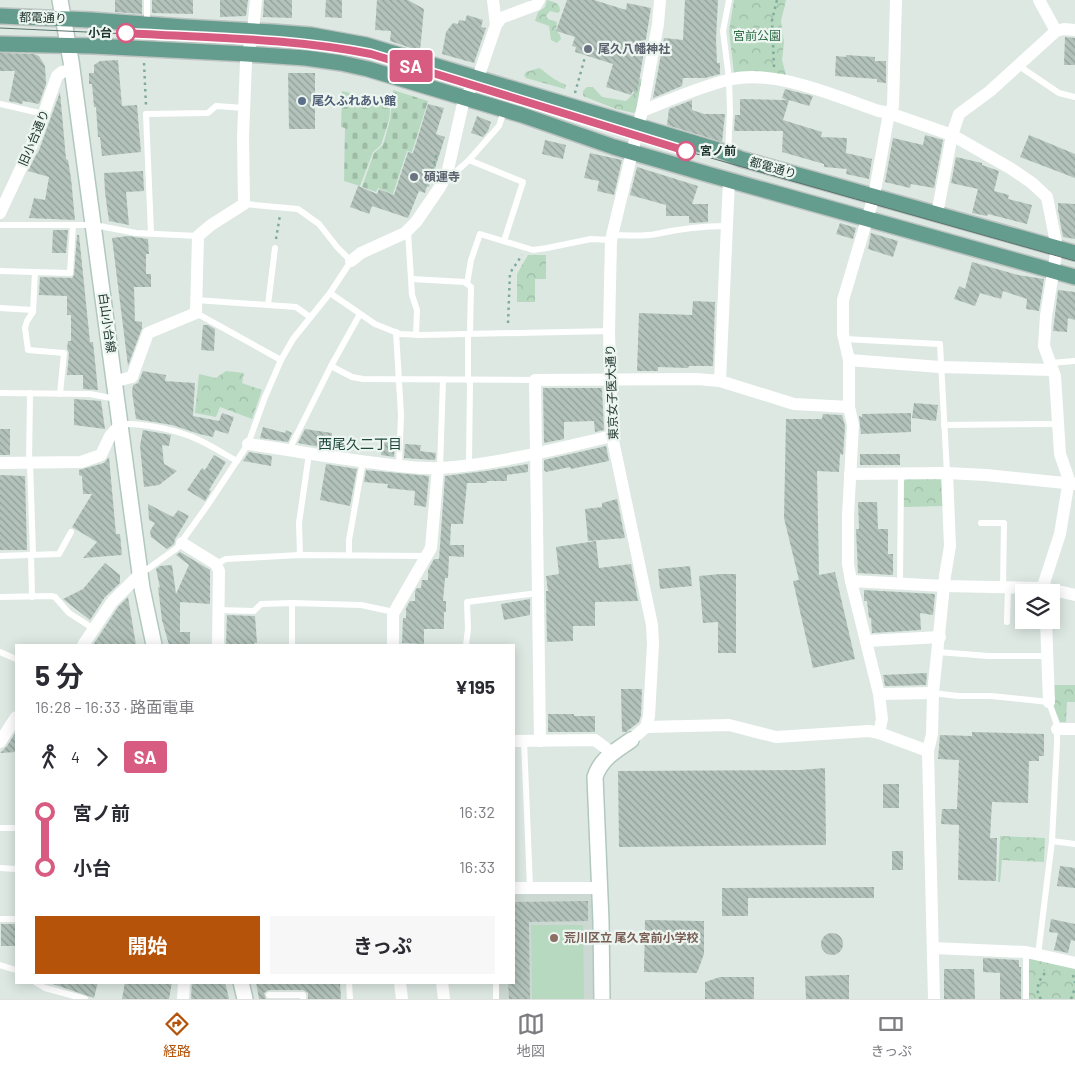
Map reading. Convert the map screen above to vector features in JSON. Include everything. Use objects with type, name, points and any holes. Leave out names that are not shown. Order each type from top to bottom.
[{"type":"main road","name":"白山小台線","points":[[60,0],[70,47],[116,381],[140,573],[154,644]]},
{"type":"main road","name":"都電通り","points":[[0,16],[147,23],[184,28],[311,35],[366,45],[638,126],[741,159],[1075,253]]},
{"type":"main road","name":"都電通り","points":[[0,44],[247,54],[306,58],[341,63],[368,69],[504,110],[632,152],[1075,277]]},
{"type":"main road","points":[[602,999],[594,777],[598,766],[612,753],[632,740]]},
{"type":"main road","points":[[241,984],[245,999]]},
{"type":"street","points":[[116,381],[132,377],[148,333],[196,313],[198,236],[211,225],[244,204],[244,108],[247,54],[253,31],[256,0]]},
{"type":"street","points":[[493,0],[496,25]]},
{"type":"street","points":[[351,261],[361,253],[408,231],[416,222],[447,174],[464,99],[478,78],[496,25],[501,18],[536,5],[539,0]]},
{"type":"street","name":"東京女子医大通り","points":[[646,727],[649,716],[653,653],[652,625],[612,436],[611,237],[642,111],[658,24],[660,0]]},
{"type":"street","points":[[879,733],[882,719],[878,694],[848,564],[848,515],[853,425],[849,407],[848,360],[844,339],[843,300],[868,220],[889,113],[894,106],[896,0]]},
{"type":"street","points":[[1039,0],[1056,31]]},
{"type":"street","points":[[937,214],[952,136],[959,114],[990,92],[1056,31],[1074,28]]},
{"type":"street","name":"旧小台通り","points":[[0,213],[36,136],[57,76],[62,72],[73,70]]},
{"type":"street","points":[[642,111],[729,79],[782,79],[889,113],[952,136],[1010,168],[1032,183],[1047,197],[1057,248],[1046,316],[1044,346],[1055,376],[1060,454],[1072,484],[1060,534],[1044,584]]},
{"type":"street","points":[[720,382],[729,180]]},
{"type":"street","points":[[848,360],[940,367],[1051,366]]},
{"type":"street","points":[[540,741],[535,380],[697,379],[720,382],[794,404],[849,407]]},
{"type":"street","points":[[0,463],[81,462],[102,455],[110,436],[121,424]]},
{"type":"street","points":[[248,444],[399,466],[439,468],[535,453],[612,436]]},
{"type":"street","points":[[393,644],[394,612],[430,548],[439,468]]},
{"type":"street","points":[[850,474],[947,473],[1072,484]]},
{"type":"street","points":[[934,999],[928,751],[932,734],[933,693],[950,546],[947,473]]},
{"type":"street","points":[[182,543],[216,564],[219,571],[218,644]]},
{"type":"street","points":[[84,644],[112,602],[140,573]]},
{"type":"street","points":[[851,581],[1015,588]]},
{"type":"street","points":[[1060,593],[1075,595]]},
{"type":"street","points":[[1046,629],[1049,702]]},
{"type":"street","points":[[867,642],[940,637]]},
{"type":"street","points":[[878,694],[933,693]]},
{"type":"street","points":[[0,742],[15,719]]},
{"type":"street","points":[[632,740],[646,727],[730,726],[776,738],[869,731],[928,751]]},
{"type":"street","points":[[1057,728],[1075,729]]},
{"type":"street","points":[[519,741],[595,740],[612,753]]},
{"type":"street","points":[[515,888],[599,888]]},
{"type":"street","points":[[933,948],[1032,953],[1075,963]]},
{"type":"street","points":[[183,999],[184,984]]},
{"type":"street","points":[[400,984],[402,999]]},
{"type":"street","points":[[442,984],[444,999]]},
{"type":"lane","points":[[147,0],[147,23]]},
{"type":"lane","points":[[728,154],[729,79],[722,30],[729,0]]},
{"type":"lane","points":[[1019,66],[1059,93],[1075,97]]},
{"type":"lane","points":[[0,104],[44,114]]},
{"type":"lane","points":[[151,233],[146,114],[208,113],[216,106],[244,108]]},
{"type":"lane","points":[[440,187],[469,160],[499,126],[504,110]]},
{"type":"lane","points":[[469,160],[523,182],[504,241]]},
{"type":"lane","points":[[140,573],[178,548],[182,543],[248,444],[281,360],[293,340],[330,293],[351,261],[319,224],[298,210],[244,204]]},
{"type":"lane","points":[[0,225],[94,225],[136,232],[198,236]]},
{"type":"lane","points":[[0,271],[70,273],[72,225]]},
{"type":"lane","points":[[467,284],[471,260],[480,234],[534,250],[591,239],[654,234],[698,226],[726,226]]},
{"type":"lane","points":[[408,231],[412,295],[416,310],[416,335]]},
{"type":"lane","points":[[268,305],[275,248]]},
{"type":"lane","points":[[35,272],[33,310],[25,328],[28,350],[64,353],[60,394]]},
{"type":"lane","points":[[411,279],[465,282],[471,287],[469,464]]},
{"type":"lane","points":[[330,293],[375,324],[396,332],[416,335],[610,331]]},
{"type":"lane","points":[[196,300],[296,307],[310,317]]},
{"type":"lane","points":[[0,308],[33,310]]},
{"type":"lane","points":[[196,313],[281,360]]},
{"type":"lane","points":[[289,450],[331,366],[360,314]]},
{"type":"lane","points":[[396,332],[402,415],[399,466]]},
{"type":"lane","points":[[844,339],[940,344],[947,473]]},
{"type":"lane","points":[[1051,366],[1075,361]]},
{"type":"lane","points":[[331,366],[352,377],[400,380],[535,380]]},
{"type":"lane","points":[[439,468],[443,380]]},
{"type":"lane","points":[[0,393],[90,394],[118,399]]},
{"type":"lane","points":[[30,393],[32,597]]},
{"type":"lane","points":[[121,424],[133,423],[157,427],[197,439],[236,461]]},
{"type":"lane","points":[[944,425],[1058,424]]},
{"type":"lane","points":[[300,555],[299,523],[309,454]]},
{"type":"lane","points":[[349,555],[349,540],[363,461]]},
{"type":"lane","points":[[900,474],[900,583]]},
{"type":"lane","points":[[981,523],[1004,524],[1007,622]]},
{"type":"lane","points":[[0,556],[59,554],[72,532]]},
{"type":"lane","points":[[216,564],[226,559],[300,555],[426,556]]},
{"type":"lane","points":[[466,644],[468,629],[467,602],[538,593]]},
{"type":"lane","points":[[0,597],[50,596],[55,598],[69,613],[94,629]]},
{"type":"lane","points":[[218,610],[254,610],[261,604],[292,603],[361,605],[394,612]]},
{"type":"lane","points":[[292,603],[292,644]]},
{"type":"lane","points":[[0,652],[15,659]]},
{"type":"lane","points":[[938,652],[988,656],[1048,656]]},
{"type":"lane","points":[[933,693],[1049,702],[1057,728],[1052,841],[1032,953],[1026,999]]},
{"type":"lane","points":[[519,741],[530,888]]},
{"type":"lane","points":[[0,828],[15,828]]},
{"type":"lane","points":[[1052,841],[1075,844]]},
{"type":"lane","points":[[0,868],[15,869]]},
{"type":"lane","points":[[0,919],[15,919]]},
{"type":"lane","points":[[0,965],[15,970]]},
{"type":"lane","points":[[39,984],[44,988],[85,999]]},
{"type":"lane","points":[[349,984],[350,999]]},
{"type":"lane","points":[[496,984],[496,999]]},
{"type":"lane","points":[[269,995],[304,995],[304,999]]},
{"type":"path","points":[[774,78],[772,20],[777,0]]},
{"type":"path","points":[[143,49],[146,114]]},
{"type":"path","points":[[574,97],[585,57]]},
{"type":"path","points":[[430,177],[436,156]]},
{"type":"path","points":[[275,248],[281,208]]},
{"type":"path","points":[[507,333],[510,273],[527,248]]},
{"type":"path","points":[[1032,953],[1046,972],[1041,977],[1038,986],[1038,996],[1041,999]]},
{"type":"path","points":[[1072,999],[1075,988]]},
{"type":"shaded area","name":"荒川区立 尾久宮前小学校","points":[[515,891],[593,894],[595,999],[499,999],[499,984],[515,984]]},
{"type":"green space","points":[[547,0],[556,3],[560,8],[558,13],[550,11],[546,16],[548,19],[557,22],[556,30],[561,39],[557,43],[551,40],[549,26],[535,21],[538,12],[545,7]]},
{"type":"green space","name":"宮前公園","points":[[734,0],[786,0],[781,21],[784,42],[782,60],[786,75],[734,73],[729,31]]},
{"type":"green space","points":[[539,68],[566,85],[565,89],[526,78],[524,75],[526,72]]},
{"type":"green space","points":[[638,79],[641,79],[642,92],[634,113],[616,109],[583,96],[583,91],[587,87],[593,87],[602,97],[626,101],[633,94]]},
{"type":"green space","points":[[393,90],[428,101],[412,152],[407,151],[393,194],[378,188],[376,192],[362,187],[374,153],[383,145],[390,120]]},
{"type":"green space","points":[[342,91],[351,93],[351,100],[369,101],[369,95],[391,101],[389,120],[381,145],[373,152],[360,186],[344,181],[345,128],[341,127]]},
{"type":"green space","points":[[528,255],[546,255],[546,279],[535,279],[535,302],[517,302],[517,274]]},
{"type":"green space","points":[[226,371],[244,373],[242,383],[262,390],[252,419],[220,407],[216,417],[195,413],[199,374],[216,378]]},
{"type":"green space","points":[[943,475],[945,506],[904,507],[903,482],[909,476]]},
{"type":"green space","points":[[1054,685],[1075,685],[1075,702],[1067,702],[1066,722],[1060,722],[1053,705]]},
{"type":"green space","points":[[1000,836],[1045,838],[1044,862],[1002,860],[1000,882],[998,882]]},
{"type":"green space","points":[[531,925],[583,925],[584,999],[532,999]]},
{"type":"green space","points":[[1027,957],[1075,967],[1075,999],[1028,999]]},
{"type":"building","points":[[115,0],[142,0],[142,14],[115,12]]},
{"type":"building","points":[[152,0],[193,0],[193,14],[152,13]]},
{"type":"building","points":[[220,0],[248,0],[246,16],[220,17]]},
{"type":"building","points":[[264,0],[292,0],[292,18],[263,17]]},
{"type":"building","points":[[326,0],[342,0],[342,18],[325,17]]},
{"type":"building","points":[[377,0],[408,0],[424,9],[420,51],[390,41],[391,31],[375,30]]},
{"type":"building","points":[[567,0],[594,0],[626,10],[627,3],[651,8],[637,94],[633,91],[631,95],[606,87],[613,64],[575,52],[576,47],[572,46],[575,37],[556,31]]},
{"type":"building","points":[[685,0],[718,0],[716,39],[717,63],[720,63],[720,74],[705,78],[683,78],[682,86],[653,98],[664,38],[683,40]]},
{"type":"building","points":[[467,15],[483,20],[481,27],[486,28],[474,63],[442,54],[446,32],[453,23],[458,24],[459,20],[465,21]]},
{"type":"building","points":[[1065,37],[1075,38],[1075,65],[1064,65]]},
{"type":"building","points":[[0,53],[34,54],[39,56],[45,66],[46,84],[39,104],[23,101],[22,104],[9,101],[15,71],[0,71]]},
{"type":"building","points":[[846,55],[875,57],[875,61],[886,61],[886,83],[877,82],[877,79],[835,76],[836,56],[846,57]]},
{"type":"building","points":[[118,60],[122,106],[137,105],[141,152],[102,156],[92,84],[89,84],[89,73],[94,73],[94,65],[100,61]]},
{"type":"building","name":"尾久ふれあい館","points":[[288,73],[315,73],[315,129],[289,129]]},
{"type":"building","points":[[785,89],[813,96],[809,106],[789,100],[783,120],[822,132],[821,137],[847,138],[846,153],[872,159],[869,179],[846,174],[847,169],[824,167],[824,164],[782,152],[783,131],[734,131],[735,115],[740,115],[740,99],[787,100],[782,98]]},
{"type":"building","points":[[60,92],[66,159],[68,160],[71,178],[75,220],[29,218],[34,198],[45,200],[49,177],[28,171],[38,153]]},
{"type":"building","points":[[692,100],[692,110],[704,114],[725,114],[722,142],[667,125],[669,109]]},
{"type":"building","points":[[428,104],[444,108],[436,134],[445,137],[429,187],[427,186],[425,193],[419,191],[408,218],[372,206],[369,214],[350,207],[358,186],[377,194],[379,189],[394,195],[408,152],[413,153]]},
{"type":"building","points":[[477,116],[491,122],[488,131],[483,137],[471,133]]},
{"type":"building","points":[[925,135],[943,140],[934,188],[911,184],[910,188],[885,182],[893,138],[923,145]]},
{"type":"building","points":[[1029,135],[1075,154],[1075,178],[1020,157]]},
{"type":"building","points":[[545,140],[566,145],[563,159],[542,154]]},
{"type":"building","points":[[590,153],[622,160],[614,195],[597,191],[599,181],[584,178]]},
{"type":"building","points":[[956,157],[982,163],[982,165],[999,171],[994,191],[1009,195],[1008,199],[1032,205],[1027,224],[988,214],[987,216],[972,213],[978,189],[951,183]]},
{"type":"building","points":[[637,167],[698,186],[692,204],[708,204],[708,222],[689,223],[689,216],[666,216],[666,205],[630,195]]},
{"type":"building","points":[[143,171],[144,191],[126,192],[129,225],[109,221],[104,173]]},
{"type":"building","points":[[1058,203],[1075,204],[1075,239],[1063,237]]},
{"type":"building","points":[[840,223],[856,228],[853,239],[836,234]]},
{"type":"building","points":[[53,230],[68,230],[66,253],[52,253]]},
{"type":"building","points":[[871,233],[898,241],[893,257],[868,249]]},
{"type":"building","points":[[77,235],[79,235],[90,342],[93,342],[98,390],[83,389],[83,375],[67,375],[69,353],[67,349],[68,341],[71,341],[71,315],[67,315],[67,296],[39,295],[40,277],[72,278],[74,275]]},
{"type":"building","points":[[128,236],[148,239],[149,254],[146,254],[146,274],[151,274],[151,287],[134,287],[135,321],[142,322],[142,328],[128,366],[112,238]]},
{"type":"building","points":[[972,262],[1018,275],[1044,279],[1039,311],[1026,309],[1027,299],[1003,291],[1001,299],[980,293],[975,306],[954,299],[959,286],[965,289]]},
{"type":"building","points":[[1058,290],[1075,292],[1075,320],[1068,318],[1067,332],[1053,331]]},
{"type":"building","points":[[693,301],[715,302],[713,366],[689,366],[688,368],[658,367],[658,371],[637,371],[639,313],[692,315]]},
{"type":"building","points":[[203,325],[208,325],[215,329],[214,351],[201,350]]},
{"type":"building","points":[[143,371],[166,375],[165,381],[195,383],[193,416],[219,421],[222,413],[234,417],[228,434],[215,430],[213,437],[172,425],[136,419],[132,392],[133,385],[138,383]]},
{"type":"building","points":[[543,388],[602,388],[604,430],[595,432],[594,421],[564,422],[564,439],[544,443]]},
{"type":"building","points":[[74,399],[101,401],[105,429],[74,425]]},
{"type":"building","points":[[914,403],[938,405],[936,421],[912,418]]},
{"type":"building","points":[[911,413],[911,432],[861,434],[859,416],[862,417],[862,414]]},
{"type":"building","points":[[823,414],[842,415],[845,426],[843,455],[840,454],[839,472],[817,471],[819,575],[835,572],[855,659],[813,668],[793,581],[799,580],[784,518],[786,419],[822,419]]},
{"type":"building","points":[[263,427],[285,433],[286,430],[292,433],[288,442],[260,438]]},
{"type":"building","points":[[0,429],[10,429],[10,455],[0,455]]},
{"type":"building","points":[[305,429],[332,433],[331,449],[298,443]]},
{"type":"building","points":[[143,430],[171,435],[169,446],[162,445],[164,464],[177,471],[159,485],[144,487],[140,446]]},
{"type":"building","points":[[382,442],[395,443],[394,457],[381,455]]},
{"type":"building","points":[[405,444],[421,445],[420,451],[436,453],[435,460],[404,458]]},
{"type":"building","points":[[606,446],[609,461],[571,469],[570,467],[546,472],[544,470],[544,460]]},
{"type":"building","points":[[249,452],[272,456],[271,466],[243,461]]},
{"type":"building","points":[[860,454],[900,454],[900,465],[860,465]]},
{"type":"building","points":[[214,455],[226,462],[209,490],[211,491],[205,501],[187,490],[202,468],[205,470]]},
{"type":"building","points":[[109,457],[116,534],[120,534],[122,555],[83,558],[97,542],[72,527],[92,494],[83,494],[82,476],[79,475],[79,470],[104,463]]},
{"type":"building","points":[[326,464],[357,469],[350,506],[320,500]]},
{"type":"building","points":[[528,464],[528,472],[507,475],[507,481],[467,483],[463,524],[451,524],[450,545],[464,545],[464,557],[449,556],[448,578],[445,578],[443,601],[446,601],[444,629],[424,629],[424,644],[402,643],[403,618],[406,618],[406,608],[410,601],[415,601],[415,591],[417,588],[421,588],[422,580],[428,580],[428,570],[434,559],[439,559],[445,476]]},
{"type":"building","points":[[366,470],[429,476],[426,507],[414,505],[415,491],[387,488],[388,484],[364,482]]},
{"type":"building","points":[[0,475],[25,476],[27,550],[0,550]]},
{"type":"building","points":[[617,499],[625,538],[588,541],[585,509],[602,507],[602,503]]},
{"type":"building","points":[[858,502],[877,502],[878,529],[888,529],[888,554],[893,554],[893,575],[858,573],[856,529],[859,529]]},
{"type":"building","points":[[148,504],[173,517],[178,510],[189,516],[174,544],[167,549],[151,537],[150,531],[155,523],[149,520]]},
{"type":"building","points":[[596,541],[599,568],[631,564],[638,601],[595,602],[595,626],[573,626],[573,641],[547,642],[546,591],[548,591],[546,576],[559,574],[556,547]]},
{"type":"building","points":[[180,552],[210,570],[210,604],[180,602],[180,632],[190,632],[190,644],[169,644],[162,620],[158,587],[160,588],[156,569],[160,566],[172,565],[176,594],[189,565],[176,555]]},
{"type":"building","points":[[105,563],[120,575],[120,583],[105,597],[90,620],[63,599],[83,589]]},
{"type":"building","points":[[690,566],[692,586],[660,589],[658,569]]},
{"type":"building","points":[[736,574],[736,653],[718,653],[718,622],[703,623],[699,576]]},
{"type":"building","points":[[864,590],[935,594],[933,615],[920,613],[921,630],[872,633],[867,601],[864,601]]},
{"type":"building","points":[[128,597],[136,644],[94,644],[118,607]]},
{"type":"building","points":[[530,599],[530,615],[504,620],[501,604]]},
{"type":"building","points":[[227,615],[255,616],[257,643],[226,644]]},
{"type":"building","points":[[927,673],[926,685],[885,686],[883,675]]},
{"type":"building","points":[[621,689],[642,689],[639,722],[626,732],[622,732]]},
{"type":"building","points":[[548,714],[595,716],[595,732],[548,732]]},
{"type":"building","points":[[972,732],[1044,734],[1044,756],[1039,756],[1039,761],[1029,761],[1028,803],[992,802],[990,838],[997,838],[996,881],[958,880],[959,825],[941,824],[942,809],[957,809],[959,760],[938,759],[940,735],[972,736]]},
{"type":"building","points":[[15,734],[15,752],[0,753]]},
{"type":"building","points":[[825,768],[826,845],[619,847],[618,771],[800,770]]},
{"type":"building","points":[[883,784],[899,784],[899,808],[883,808]]},
{"type":"building","points":[[892,851],[903,851],[903,870],[892,870]]},
{"type":"building","points":[[1060,866],[1075,868],[1075,888],[1057,886]]},
{"type":"building","points":[[874,887],[874,898],[748,898],[748,916],[722,916],[722,888]]},
{"type":"building","points":[[588,901],[588,921],[529,922],[530,999],[509,999],[508,984],[515,984],[515,902]]},
{"type":"building","points":[[1051,919],[1075,924],[1075,941],[1071,940],[1068,953],[1054,950],[1058,933],[1049,932]]},
{"type":"building","points":[[645,920],[704,921],[704,954],[697,973],[644,972]]},
{"type":"building","points":[[1,924],[15,924],[15,946],[1,946]]},
{"type":"building","points":[[832,933],[840,936],[843,944],[840,952],[832,955],[824,952],[821,944],[824,936]]},
{"type":"building","points":[[983,958],[1019,960],[1019,967],[1021,967],[1021,999],[1000,999],[1000,973],[983,972]]},
{"type":"building","points":[[944,969],[974,969],[975,999],[944,999]]},
{"type":"building","points":[[849,975],[849,999],[806,999],[805,976]]},
{"type":"building","points":[[720,977],[754,977],[754,999],[705,999],[705,982]]},
{"type":"building","points":[[53,984],[98,984],[94,998]]},
{"type":"building","points":[[125,984],[172,984],[169,999],[122,999]]},
{"type":"building","points":[[192,984],[225,984],[229,999],[191,999]]},
{"type":"building","points":[[256,984],[340,984],[341,999],[308,999],[308,993],[303,990],[269,990],[264,993],[266,999],[259,999]]},
{"type":"tram line","points":[[0,28],[258,40],[334,47],[371,54],[686,151],[1075,261]]},
{"type":"tram line","name":"SA","points":[[126,33],[297,43],[371,54],[686,151]]},
{"type":"place","name":"小台","points":[[126,33]]},
{"type":"place","name":"尾久八幡神社","points":[[588,49]]},
{"type":"place","name":"尾久ふれあい館","points":[[302,101]]},
{"type":"place","name":"宮ノ前","points":[[686,151]]},
{"type":"place","name":"碩運寺","points":[[414,177]]},
{"type":"place","name":"荒川区立 尾久宮前小学校","points":[[554,938]]},
{"type":"district","name":"西尾久二丁目","points":[[360,444]]}]
